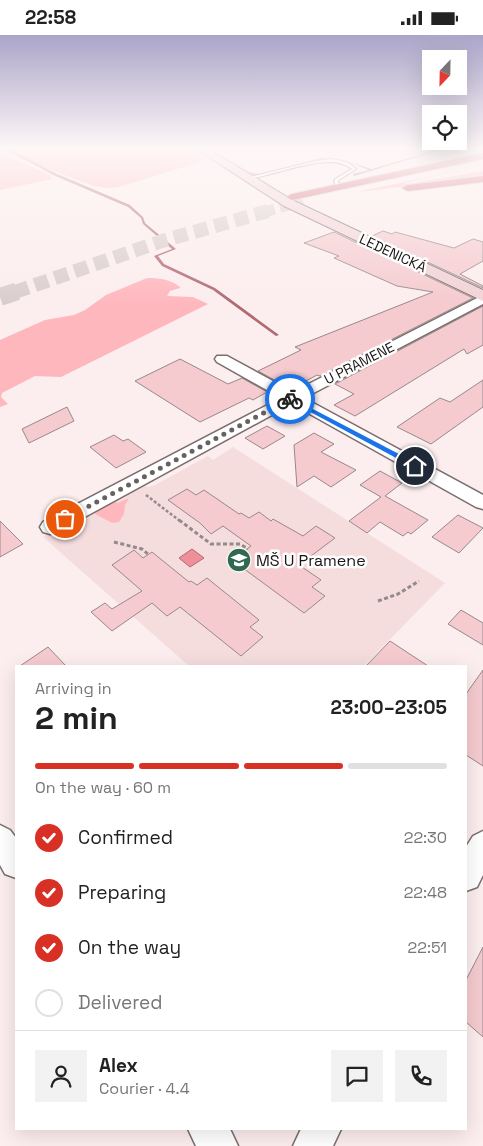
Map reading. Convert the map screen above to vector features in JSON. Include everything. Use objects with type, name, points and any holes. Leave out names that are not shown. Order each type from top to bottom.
[{"type":"highway","points":[[302,201],[307,200]]},
{"type":"highway","points":[[302,201],[317,200]]},
{"type":"main road","name":"LEDENICKÁ","points":[[285,200],[313,216],[483,298]]},
{"type":"street","name":"U PRAMENE","points":[[50,527],[483,298]]},
{"type":"street","points":[[222,359],[483,503]]},
{"type":"street","points":[[0,840],[15,862]]},
{"type":"street","points":[[467,873],[483,846]]},
{"type":"street","points":[[208,1130],[219,1146]]},
{"type":"street","points":[[312,1146],[321,1130]]},
{"type":"path","points":[[143,493],[211,543],[240,544],[248,549]]},
{"type":"path","points":[[114,542],[142,549],[149,555]]},
{"type":"path","points":[[378,601],[398,594],[419,581]]},
{"type":"shaded area","points":[[147,278],[164,279],[180,287],[170,291],[167,296],[193,297],[208,304],[61,377],[35,376],[2,393],[1,397],[8,404],[0,407],[0,340],[45,320],[74,315],[85,310],[106,295]]},
{"type":"shaded area","name":"MŠ U Pramene","points":[[233,447],[445,583],[365,665],[188,665],[43,537],[142,482],[147,487],[155,485],[208,456],[213,460]]},
{"type":"shaded area","points":[[129,498],[125,505],[124,514],[119,522],[112,523],[95,514],[100,507],[114,501],[118,503]]},
{"type":"shaded area","points":[[192,549],[204,558],[190,567],[179,558]]},
{"type":"building","points":[[383,231],[392,234],[395,232],[454,248],[473,239],[483,242],[483,261],[460,274],[483,286],[483,288],[372,236]]},
{"type":"building","points":[[334,232],[473,298],[291,389],[258,371],[301,350],[295,347],[433,292],[397,286],[334,258],[339,256],[304,243]]},
{"type":"building","points":[[483,306],[483,345],[467,354],[464,349],[355,416],[334,405],[354,394],[335,384]]},
{"type":"building","points":[[180,359],[228,384],[242,378],[267,392],[253,400],[249,398],[200,422],[135,381]]},
{"type":"building","points":[[483,380],[483,407],[431,444],[397,427],[440,398],[450,402]]},
{"type":"building","points":[[67,407],[74,421],[29,443],[22,429]]},
{"type":"building","points":[[267,426],[285,436],[263,449],[245,438]]},
{"type":"building","points":[[314,433],[334,444],[321,452],[356,470],[331,487],[314,476],[297,487],[294,445]]},
{"type":"building","points":[[114,435],[123,441],[128,439],[146,452],[116,468],[90,447]]},
{"type":"building","points":[[380,471],[402,483],[385,496],[428,520],[411,534],[408,532],[403,536],[380,522],[367,533],[349,521],[381,497],[360,485]]},
{"type":"building","points":[[187,489],[196,495],[204,490],[239,514],[241,513],[249,518],[259,512],[271,521],[273,519],[303,536],[316,526],[335,538],[299,565],[321,580],[312,587],[325,596],[304,613],[232,560],[251,546],[223,526],[211,534],[200,523],[168,500]]},
{"type":"building","points":[[458,515],[483,528],[459,553],[432,537]]},
{"type":"building","points":[[0,521],[23,544],[0,557]]},
{"type":"building","points":[[134,550],[143,558],[152,552],[189,582],[191,581],[197,585],[207,578],[259,620],[250,627],[263,637],[241,656],[180,607],[167,616],[152,603],[112,631],[91,612],[105,603],[112,609],[142,591],[112,565]]},
{"type":"building","points":[[461,610],[483,623],[483,645],[448,624]]},
{"type":"building","points":[[390,641],[426,665],[367,665]]},
{"type":"building","points":[[48,647],[65,665],[21,665]]},
{"type":"building","points":[[483,670],[483,766],[467,756],[467,693]]},
{"type":"building","points":[[483,947],[483,1037],[467,1023],[467,978]]},
{"type":"waterway","points":[[115,200],[129,206],[142,218],[144,223],[174,249],[156,256],[163,265],[214,289],[277,335]]},
{"type":"tunnel","points":[[264,212],[303,201]]},
{"type":"tunnel","points":[[15,292],[162,241],[268,211]]},
{"type":"tunnel","points":[[0,297],[15,292]]},
{"type":"way so far","points":[[65,519],[290,399]]},
{"type":"place","name":"MŠ U Pramene","points":[[239,560]]},
{"type":"route","points":[[290,399],[415,466]]}]
